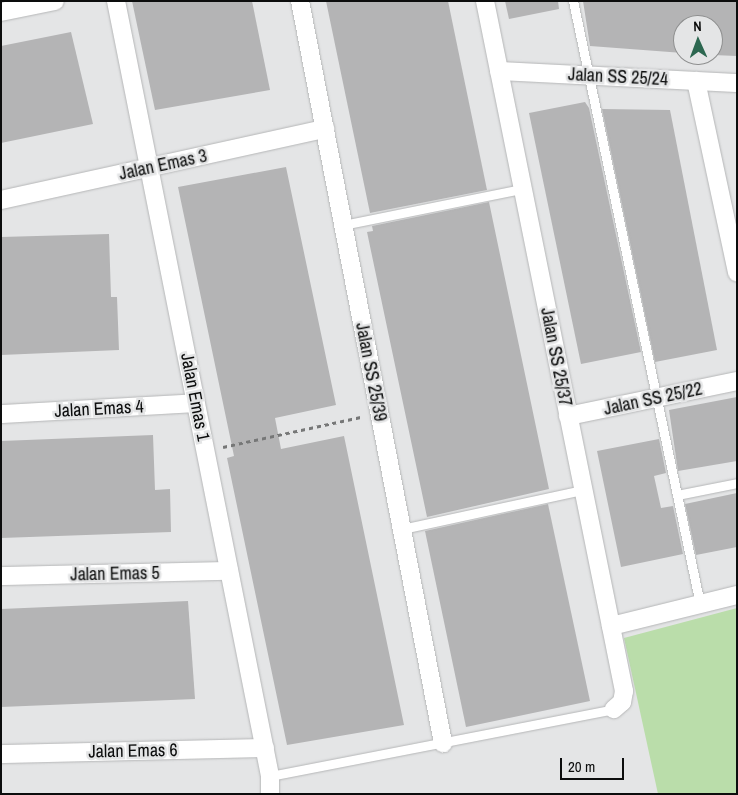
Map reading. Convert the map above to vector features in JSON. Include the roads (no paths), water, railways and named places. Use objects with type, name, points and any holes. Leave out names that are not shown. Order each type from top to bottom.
[{"type":"street","points":[[1,12],[55,1]]},
{"type":"street","name":"Jalan Emas 1","points":[[116,1],[265,748],[270,776],[270,794]]},
{"type":"street","name":"Jalan SS 25/39","points":[[300,1],[443,743]]},
{"type":"street","name":"Jalan SS 25/37","points":[[485,1],[624,691],[622,702],[614,709]]},
{"type":"street","name":"Jalan SS 25/24","points":[[499,71],[737,83]]},
{"type":"street","points":[[696,81],[737,273]]},
{"type":"street","name":"Jalan Emas 3","points":[[1,200],[325,129]]},
{"type":"street","name":"Jalan SS 25/22","points":[[568,416],[737,381]]},
{"type":"street","name":"Jalan Emas 4","points":[[1,414],[196,403]]},
{"type":"street","name":"Jalan Emas 5","points":[[1,576],[229,572]]},
{"type":"street","points":[[611,626],[737,595]]},
{"type":"street","name":"Jalan Emas 6","points":[[1,754],[265,748]]},
{"type":"lane","points":[[573,1],[586,75],[700,604]]},
{"type":"lane","points":[[343,225],[522,188]]},
{"type":"lane","points":[[677,494],[737,483]]},
{"type":"lane","points":[[402,529],[583,490]]},
{"type":"lane","points":[[270,776],[614,709]]}]
